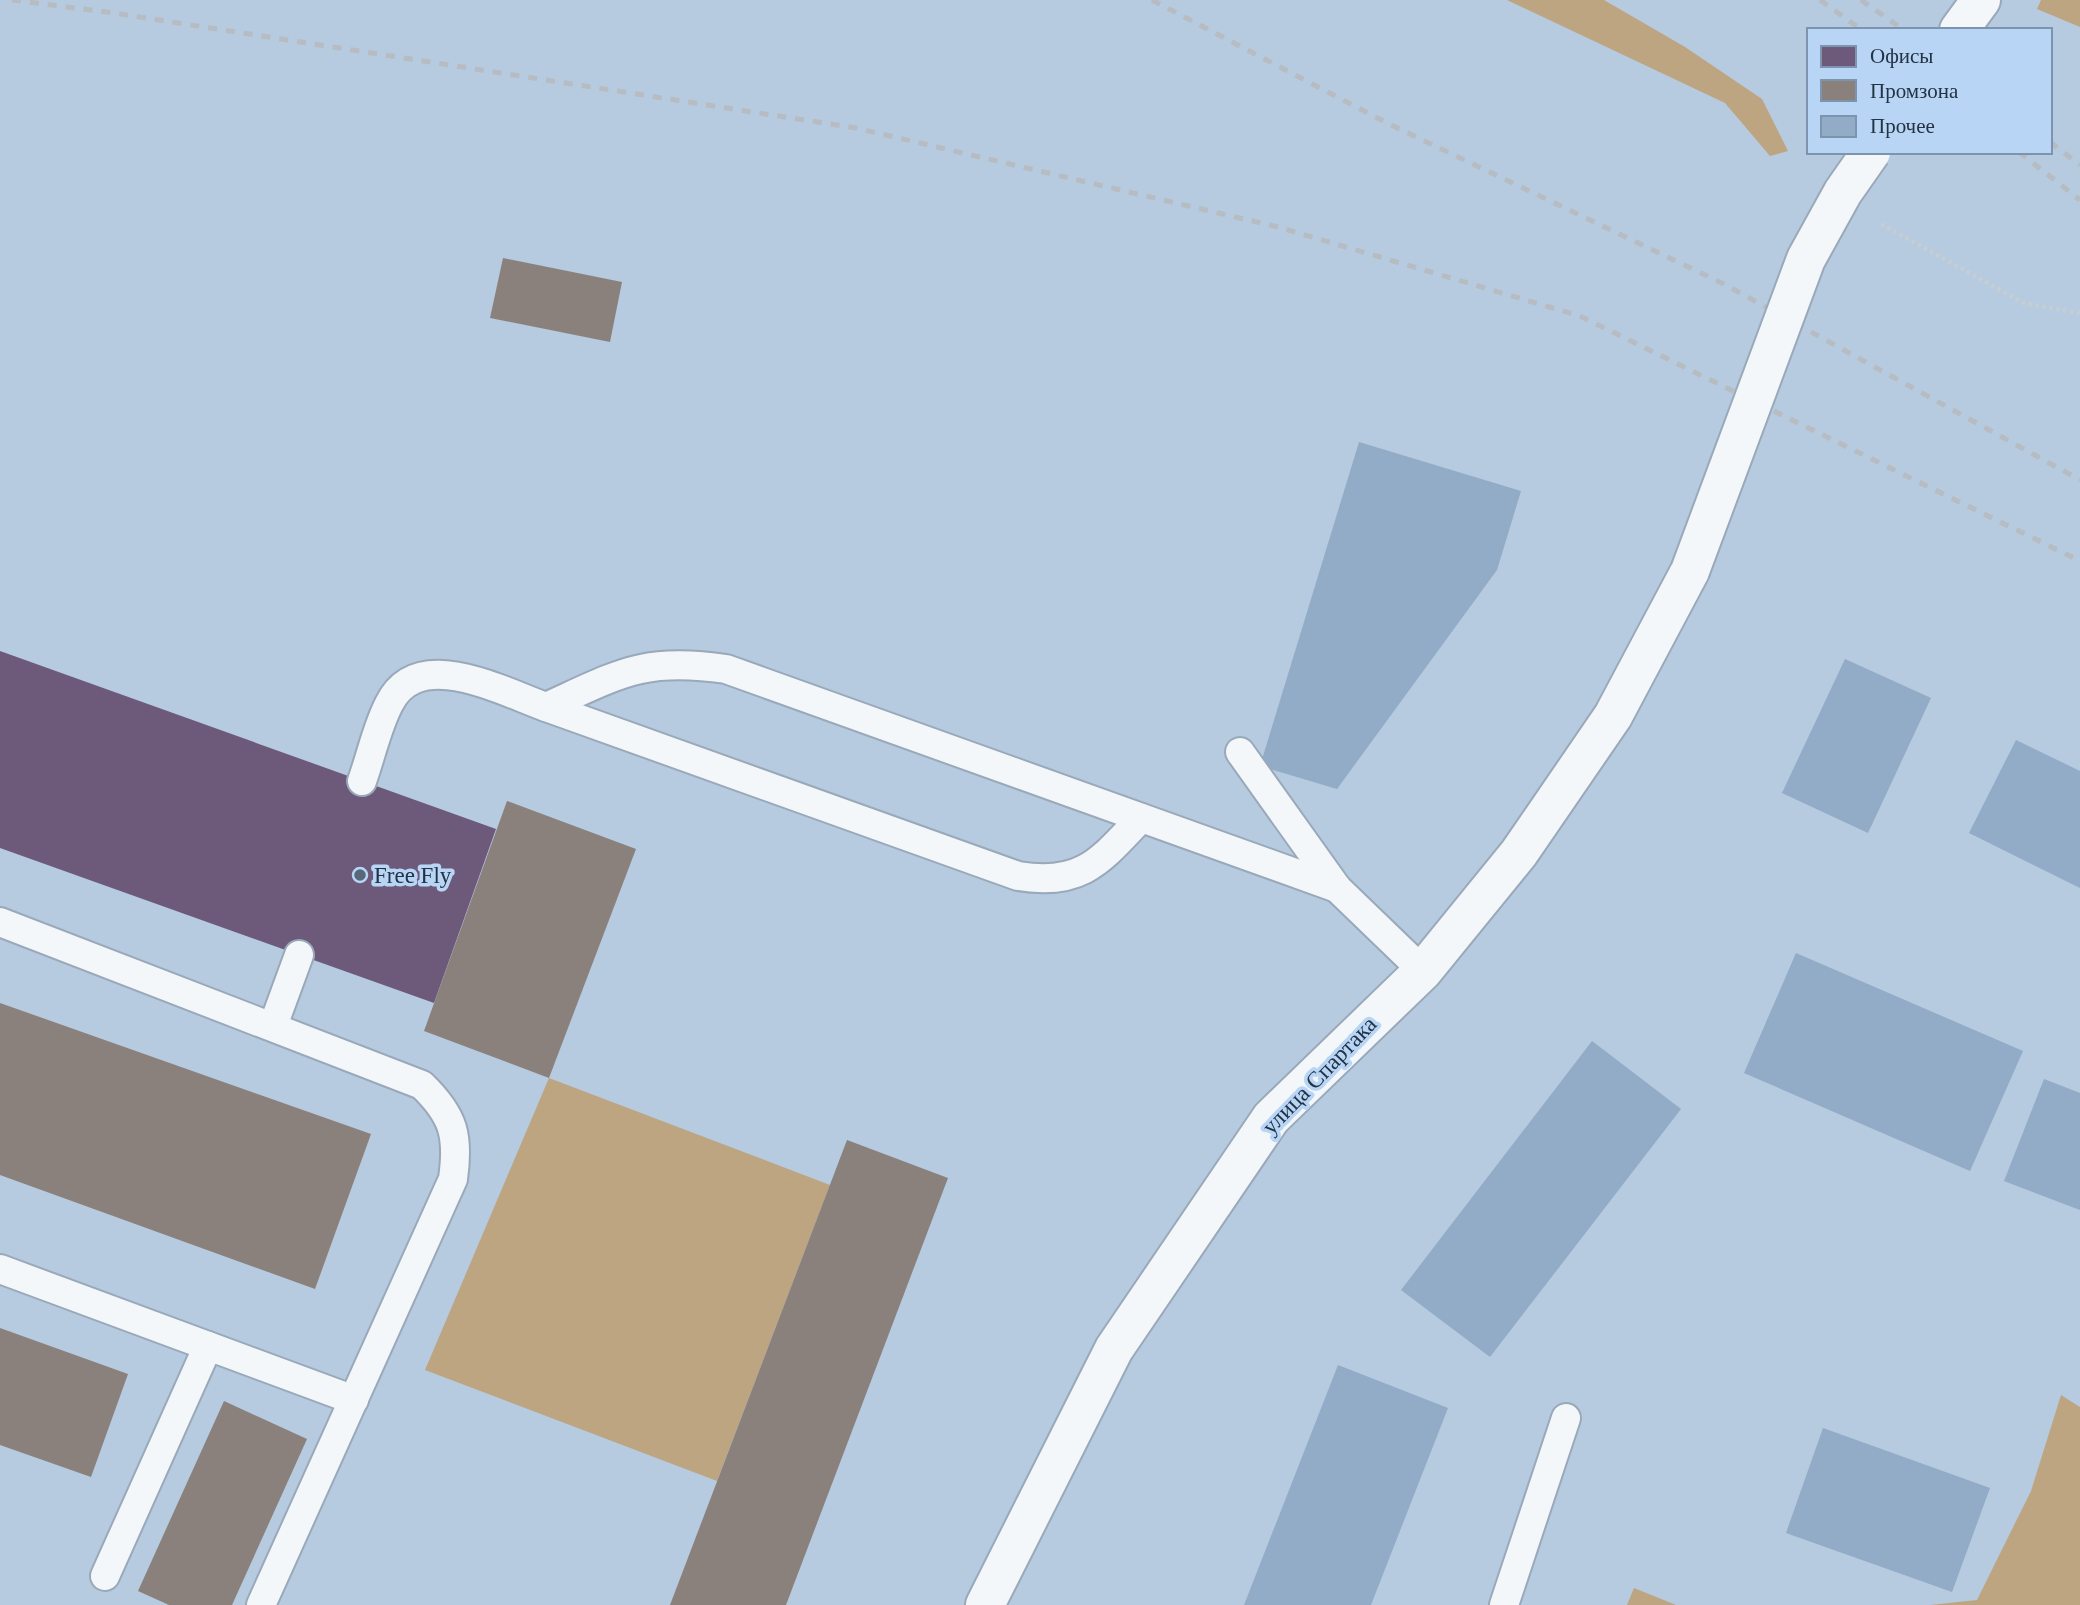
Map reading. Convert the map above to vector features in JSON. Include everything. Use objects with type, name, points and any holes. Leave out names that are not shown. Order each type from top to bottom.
[{"type":"street","points":[[1960,28],[1981,0]]},
{"type":"street","name":"улица Спартака","points":[[985,1605],[1114,1349],[1271,1118],[1423,971],[1519,853],[1613,716],[1690,571],[1806,258],[1843,192],[1870,154]]},
{"type":"lane","points":[[546,707],[630,669],[685,663],[726,669],[1337,888]]},
{"type":"lane","points":[[362,781],[389,704],[411,679],[428,673],[458,676],[1018,876],[1055,878],[1095,865],[1141,818]]},
{"type":"lane","points":[[1240,752],[1337,888],[1423,971]]},
{"type":"lane","points":[[0,922],[422,1085],[441,1103],[451,1122],[457,1149],[453,1179],[261,1605]]},
{"type":"lane","points":[[273,1026],[299,955]]},
{"type":"lane","points":[[0,1269],[354,1400]]},
{"type":"lane","points":[[105,1576],[208,1346]]},
{"type":"lane","points":[[1504,1605],[1566,1418]]},
{"type":"path","points":[[1874,220],[2024,303],[2080,313]]},
{"type":"shaded area","points":[[1507,0],[1604,0],[1685,47],[1762,99],[1788,151],[1770,156],[1725,103]]},
{"type":"shaded area","points":[[2041,0],[2080,0],[2080,27],[2037,9]]},
{"type":"shaded area","points":[[549,1078],[830,1185],[717,1481],[425,1370]]},
{"type":"shaded area","points":[[2061,1395],[2080,1407],[2080,1605],[1930,1605],[1977,1600],[2031,1491]]},
{"type":"shaded area","points":[[1634,1588],[1676,1605],[1627,1605]]},
{"type":"building: Офисы","points":[[0,651],[496,829],[434,1003],[0,848]]},
{"type":"building: Промзона","points":[[503,258],[622,282],[610,342],[490,318]]},
{"type":"building: Промзона","points":[[507,801],[636,849],[549,1078],[424,1031]]},
{"type":"building: Промзона","points":[[0,1003],[371,1134],[315,1289],[0,1175]]},
{"type":"building: Промзона","points":[[847,1140],[948,1178],[786,1605],[670,1605]]},
{"type":"building: Промзона","points":[[0,1328],[128,1374],[91,1477],[0,1445]]},
{"type":"building: Промзона","points":[[224,1401],[307,1439],[232,1605],[169,1605],[138,1591]]},
{"type":"building: Прочее","points":[[1359,442],[1521,491],[1497,570],[1337,789],[1260,766]]},
{"type":"building: Прочее","points":[[1845,659],[1931,698],[1868,833],[1782,793]]},
{"type":"building: Прочее","points":[[2016,740],[2080,771],[2080,888],[1969,833]]},
{"type":"building: Прочее","points":[[1796,953],[2023,1051],[1970,1171],[1744,1073]]},
{"type":"building: Прочее","points":[[1592,1041],[1681,1109],[1490,1357],[1401,1290]]},
{"type":"building: Прочее","points":[[2044,1079],[2080,1093],[2080,1210],[2004,1181]]},
{"type":"building: Прочее","points":[[1338,1365],[1448,1408],[1371,1605],[1244,1605]]},
{"type":"building: Прочее","points":[[1823,1428],[1990,1488],[1952,1592],[1786,1533]]},
{"type":"railway","points":[[12,0],[107,12],[856,128],[1278,227],[1580,316],[2080,561]]},
{"type":"railway","points":[[1152,0],[1385,122],[1724,284],[2080,480]]},
{"type":"railway","points":[[1820,0],[1859,28]]},
{"type":"railway","points":[[1861,0],[1901,28]]},
{"type":"railway","points":[[2052,144],[2080,165]]},
{"type":"railway","points":[[2022,154],[2080,200]]},
{"type":"place","name":"Free Fly","points":[[360,875]]}]
